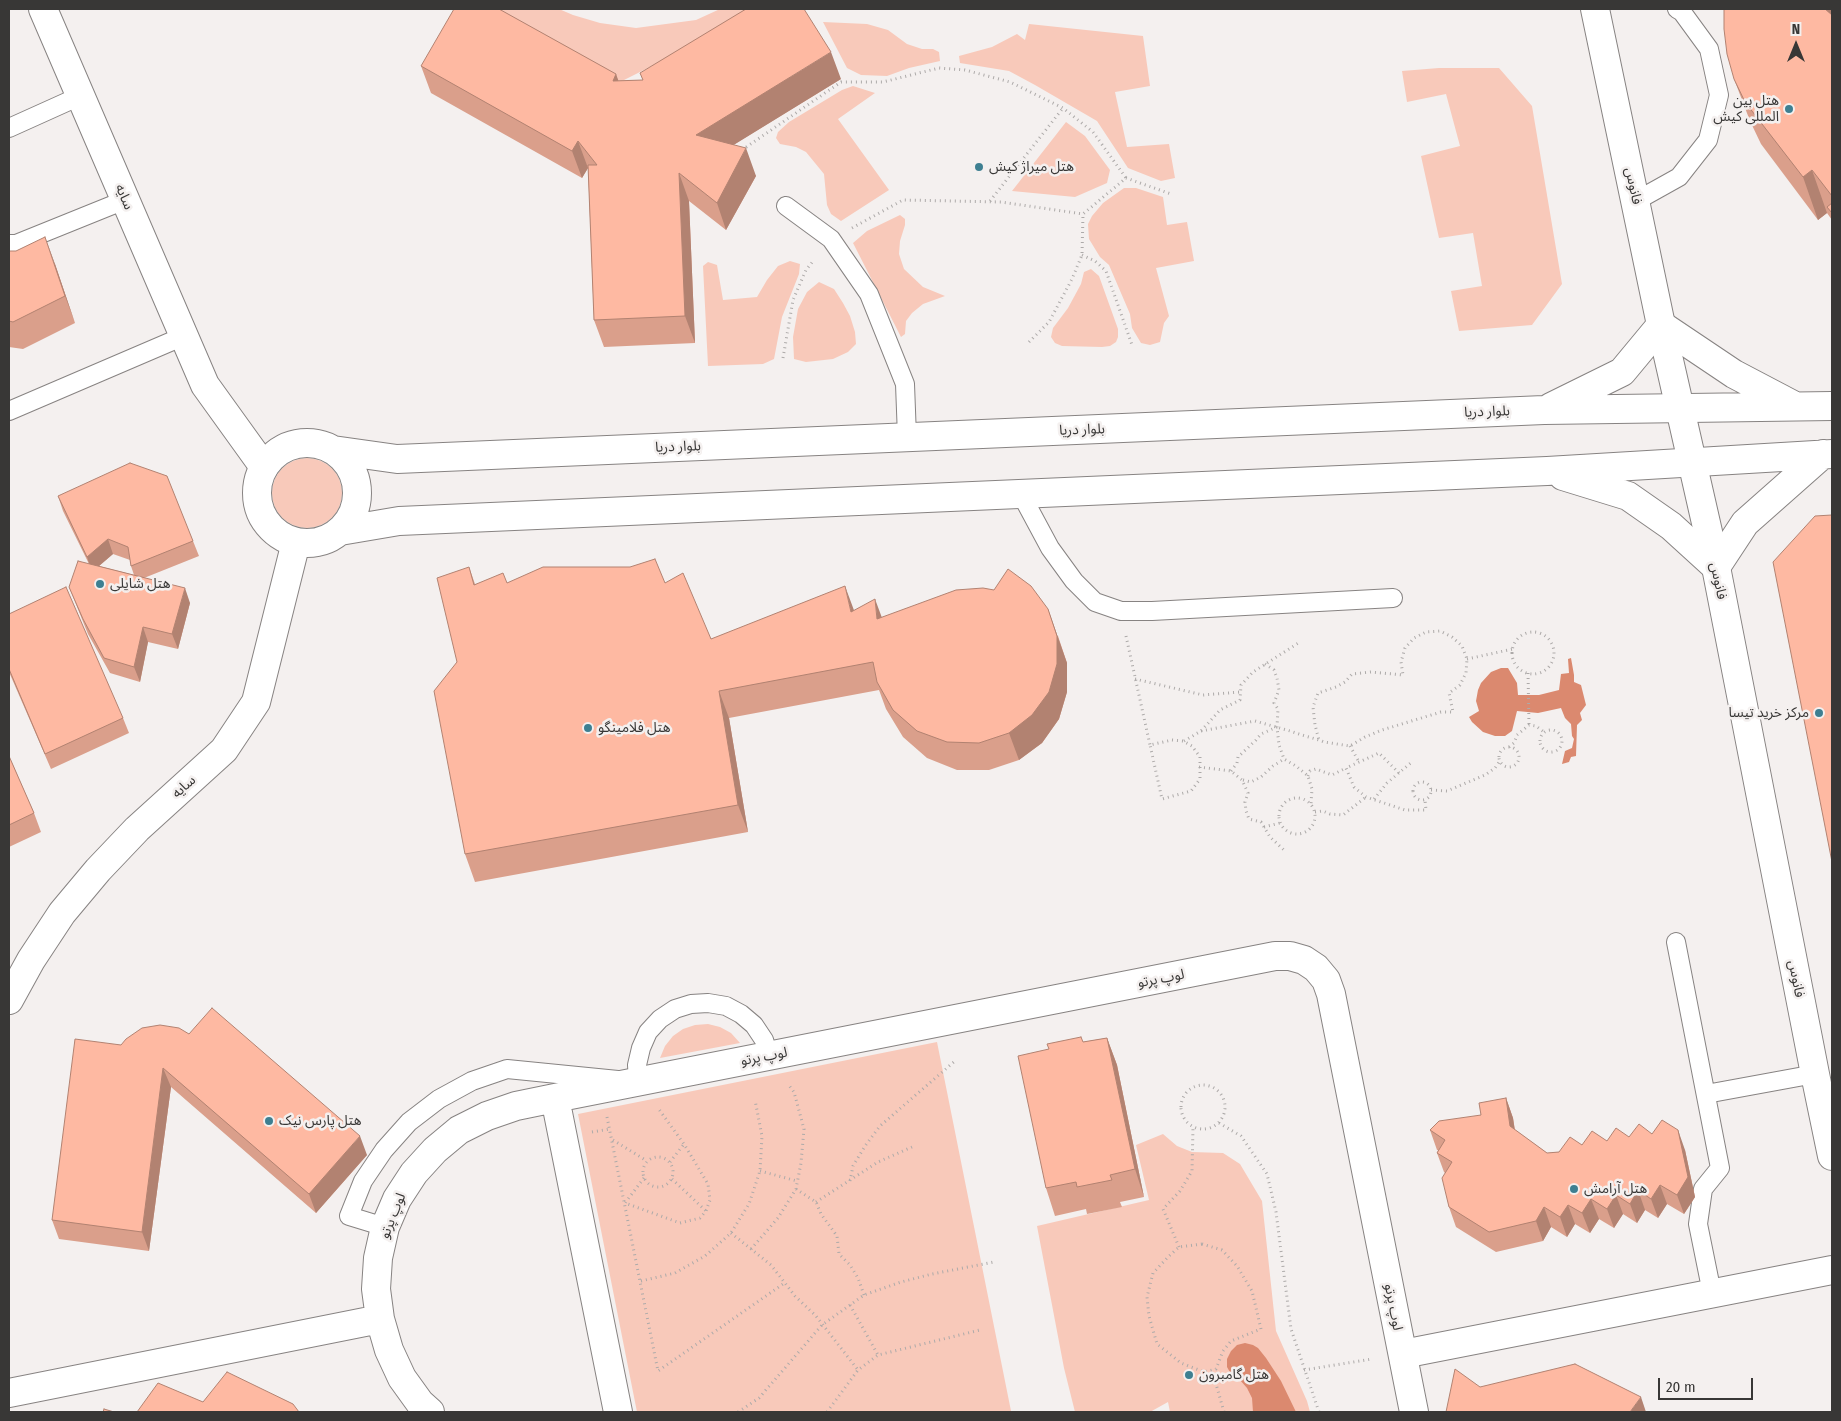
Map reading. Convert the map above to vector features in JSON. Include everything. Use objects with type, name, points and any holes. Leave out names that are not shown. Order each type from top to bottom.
[{"type":"street","name":"سایه","points":[[43,9],[205,385],[264,467]]},
{"type":"street","name":"فانوس","points":[[1589,10],[1636,201],[1661,326],[1716,567],[1832,1156]]},
{"type":"street","points":[[1544,410],[1622,372],[1661,326],[1734,374],[1797,407]]},
{"type":"street","name":"بلوار دریا","points":[[333,450],[397,459],[1544,410],[1832,406]]},
{"type":"street","points":[[302,443],[318,444],[333,450],[345,460],[353,473],[357,488],[356,504],[350,519],[340,531],[327,539],[311,543],[296,542],[281,536],[269,526],[260,513],[257,498],[258,482],[264,467],[274,455],[287,447],[302,443]]},
{"type":"street","points":[[340,531],[399,521],[1547,471],[1828,454]]},
{"type":"street","points":[[1547,471],[1628,496],[1671,526],[1716,567],[1745,523],[1828,454]]},
{"type":"street","name":"سایه","points":[[9,1000],[31,960],[62,913],[98,870],[137,829],[224,750],[256,702],[296,542]]},
{"type":"street","name":"لوپ پرتو","points":[[430,1412],[402,1378],[388,1350],[380,1319],[376,1289],[378,1258],[385,1227],[397,1199],[414,1173],[435,1150],[460,1130],[487,1116],[516,1106],[1275,956],[1290,956],[1304,960],[1316,968],[1326,980],[1331,994],[1414,1412]]},
{"type":"street","points":[[555,1098],[618,1412]]},
{"type":"street","points":[[1403,1354],[1832,1270]]},
{"type":"street","points":[[9,1393],[380,1319]]},
{"type":"lane","points":[[1636,201],[1679,177],[1685,170],[1708,140],[1718,95],[1709,49],[1682,12],[1677,9]]},
{"type":"lane","points":[[9,128],[80,96]]},
{"type":"lane","points":[[9,244],[16,244],[125,200]]},
{"type":"lane","points":[[786,206],[831,239],[869,294],[906,384],[907,437]]},
{"type":"lane","points":[[9,411],[184,336]]},
{"type":"lane","points":[[1021,494],[1050,548],[1074,581],[1095,602],[1121,611],[1393,598]]},
{"type":"lane","points":[[1676,942],[1720,1168],[1703,1189],[1698,1224],[1712,1293]]},
{"type":"lane","points":[[385,1227],[348,1216],[363,1181],[384,1150],[409,1122],[438,1099],[472,1081],[507,1069],[638,1082],[637,1065],[641,1048],[648,1032],[660,1019],[675,1009],[691,1004],[708,1003],[726,1006],[741,1014],[759,1032],[764,1040],[769,1056]]},
{"type":"lane","points":[[1706,1094],[1815,1074]]},
{"type":"path","points":[[740,151],[841,82],[883,82],[939,68],[966,70],[1010,82],[1063,108],[1093,132],[1126,178],[1171,194]]},
{"type":"path","points":[[989,202],[1063,108]]},
{"type":"path","points":[[783,358],[793,300],[806,270],[831,239],[903,200],[1001,202],[1083,214],[1126,178]]},
{"type":"path","points":[[1029,342],[1049,322],[1072,279],[1082,254],[1083,214]]},
{"type":"path","points":[[1082,254],[1095,261],[1106,272],[1132,344]]},
{"type":"path","points":[[1121,611],[1135,679],[1162,799],[1191,791],[1200,778],[1200,757],[1192,746],[1184,742],[1172,740],[1150,745]]},
{"type":"path","points":[[1201,731],[1255,721],[1319,740],[1350,746],[1382,730],[1442,712],[1453,712],[1449,693],[1460,685],[1466,673],[1467,659],[1462,646],[1452,637],[1440,631],[1426,632],[1414,638],[1405,648],[1401,662],[1403,675],[1370,672],[1352,674],[1336,688],[1318,693],[1313,706],[1319,740]]},
{"type":"path","points":[[1535,632],[1542,634],[1553,645],[1554,652],[1549,667],[1543,672],[1536,674],[1528,673],[1516,664],[1513,657],[1513,649],[1520,636],[1535,632]]},
{"type":"path","points":[[1184,742],[1201,731],[1220,710],[1240,700],[1241,685],[1253,672],[1300,642]]},
{"type":"path","points":[[1467,659],[1513,649]]},
{"type":"path","points":[[1265,664],[1274,670],[1277,678],[1279,690],[1274,703],[1278,709],[1279,745],[1284,760],[1296,766],[1308,776],[1312,789],[1311,804]]},
{"type":"path","points":[[1431,790],[1447,791],[1485,775],[1495,768],[1500,760],[1503,749],[1509,747],[1517,735],[1529,724],[1528,673]]},
{"type":"path","points":[[1135,679],[1204,695],[1241,692]]},
{"type":"path","points":[[1529,724],[1536,726],[1544,732]]},
{"type":"path","points":[[1231,771],[1242,752],[1261,734],[1277,727]]},
{"type":"path","points":[[1549,730],[1555,731],[1560,735],[1561,745],[1558,749],[1552,752],[1542,748],[1540,737],[1544,732],[1549,730]]},
{"type":"path","points":[[1350,746],[1359,762]]},
{"type":"path","points":[[1500,760],[1504,766],[1510,767],[1519,760],[1519,754],[1515,749],[1509,747]]},
{"type":"path","points":[[1308,776],[1310,771],[1316,769],[1332,775],[1379,753],[1399,773]]},
{"type":"path","points":[[1242,780],[1251,782],[1284,760]]},
{"type":"path","points":[[1374,799],[1387,783],[1413,761]]},
{"type":"path","points":[[1199,767],[1231,771],[1242,780],[1248,793],[1245,802],[1249,819],[1261,822],[1270,837],[1284,850]]},
{"type":"path","points":[[1346,768],[1354,787],[1366,797],[1405,810],[1426,810],[1425,800]]},
{"type":"path","points":[[1424,782],[1429,785],[1431,790],[1430,796],[1425,800],[1415,798],[1413,792],[1414,787],[1418,783],[1424,782]]},
{"type":"path","points":[[1315,812],[1323,811],[1330,814],[1343,814],[1366,797]]},
{"type":"path","points":[[1295,798],[1304,799],[1311,804],[1315,812],[1314,821],[1310,828],[1302,833],[1294,834],[1285,830],[1280,823],[1278,814],[1281,806],[1287,800],[1295,798]]},
{"type":"path","points":[[1264,827],[1280,823]]},
{"type":"path","points":[[751,1249],[778,1218],[796,1189],[801,1163],[804,1129],[794,1092],[769,1056]]},
{"type":"path","points":[[850,1181],[853,1166],[864,1146],[880,1126],[956,1061]]},
{"type":"path","points":[[625,1203],[680,1223],[700,1218],[706,1211],[710,1200],[708,1184],[684,1144],[638,1082]]},
{"type":"path","points":[[1199,1085],[1212,1086],[1223,1097],[1225,1110],[1219,1123],[1207,1130],[1192,1128],[1182,1118],[1180,1104],[1186,1091],[1199,1085]]},
{"type":"path","points":[[602,1089],[658,1371],[786,1282]]},
{"type":"path","points":[[641,1281],[675,1273],[705,1256],[731,1233],[749,1204],[760,1171],[762,1136],[755,1100]]},
{"type":"path","points":[[1219,1123],[1241,1136],[1267,1174],[1276,1212],[1291,1329],[1319,1412]]},
{"type":"path","points":[[1179,1247],[1164,1209],[1180,1191],[1192,1171],[1192,1128]]},
{"type":"path","points":[[612,1140],[646,1161]]},
{"type":"path","points":[[670,1162],[684,1144]]},
{"type":"path","points":[[816,1202],[878,1162],[912,1147]]},
{"type":"path","points":[[654,1157],[663,1158],[670,1162],[673,1170],[672,1179],[666,1185],[657,1187],[649,1184],[644,1178],[643,1169],[646,1161],[654,1157]]},
{"type":"path","points":[[760,1171],[797,1181]]},
{"type":"path","points":[[625,1203],[644,1178]]},
{"type":"path","points":[[672,1179],[706,1211]]},
{"type":"path","points":[[796,1189],[816,1202],[821,1214],[837,1236],[839,1254],[850,1265],[858,1278],[864,1295]]},
{"type":"path","points":[[731,1233],[771,1265],[795,1296],[816,1316],[858,1370]]},
{"type":"path","points":[[1204,1372],[1216,1369],[1222,1351],[1231,1341],[1261,1329],[1252,1291],[1237,1266],[1222,1250],[1202,1244],[1179,1247],[1153,1273],[1147,1297],[1149,1316],[1157,1344],[1181,1363],[1204,1372],[1216,1384],[1224,1412]]},
{"type":"path","points":[[738,1412],[759,1398],[822,1325],[864,1295],[932,1274],[994,1262]]},
{"type":"path","points":[[850,1305],[878,1355]]},
{"type":"path","points":[[827,1412],[858,1370],[878,1355],[980,1330]]},
{"type":"path","points":[[1304,1370],[1403,1354]]},
{"type":"shaded area","points":[[476,9],[559,9],[600,23],[636,28],[696,20],[720,9],[766,9],[616,84]]},
{"type":"shaded area","points":[[823,22],[867,24],[888,30],[907,44],[939,52],[940,61],[909,68],[887,76],[861,75],[847,68]]},
{"type":"shaded area","points":[[1029,24],[1143,36],[1150,86],[1115,92],[1127,147],[1169,144],[1175,178],[1161,181],[1128,168],[1097,121],[1009,71],[960,63],[959,56],[992,47],[1017,34],[1025,40]]},
{"type":"shaded area","points":[[1439,68],[1499,68],[1532,106],[1562,284],[1532,325],[1459,331],[1451,291],[1482,286],[1473,233],[1439,238],[1421,156],[1460,146],[1446,94],[1407,102],[1402,71]]},
{"type":"shaded area","points":[[853,86],[875,93],[838,119],[889,190],[841,221],[831,214],[827,205],[824,174],[806,152],[796,147],[780,144],[776,138],[778,132],[789,122],[842,90]]},
{"type":"shaded area","points":[[1066,122],[1085,136],[1110,170],[1107,183],[1075,197],[1012,191]]},
{"type":"shaded area","points":[[1124,188],[1136,188],[1163,197],[1167,225],[1187,222],[1194,261],[1156,268],[1169,316],[1164,323],[1160,342],[1150,345],[1141,343],[1132,328],[1130,314],[1109,265],[1100,257],[1089,239],[1088,224],[1092,216],[1103,203]]},
{"type":"shaded area","points":[[900,215],[905,219],[899,254],[904,269],[923,287],[945,296],[923,304],[912,313],[906,321],[905,334],[901,337],[853,243],[867,231]]},
{"type":"shaded area","points":[[790,261],[800,264],[799,274],[782,317],[774,359],[763,364],[708,366],[703,266],[708,262],[717,265],[723,300],[757,297],[778,266]]},
{"type":"shaded area","points":[[1091,269],[1099,276],[1118,329],[1116,342],[1110,346],[1102,347],[1062,346],[1055,343],[1051,337],[1053,328],[1068,308],[1081,284],[1084,272]]},
{"type":"shaded area","points":[[819,282],[834,289],[843,303],[850,316],[855,332],[856,344],[848,352],[833,359],[806,362],[794,359],[793,337],[798,309],[807,292]]},
{"type":"shaded area","points":[[314,458],[327,464],[336,473],[340,479],[342,493],[340,507],[332,518],[321,526],[300,528],[293,526],[282,518],[274,507],[272,486],[274,479],[282,468],[293,460]]},
{"type":"shaded area","points":[[1571,658],[1574,682],[1581,685],[1586,705],[1580,713],[1582,720],[1577,725],[1576,756],[1571,757],[1569,762],[1562,764],[1565,751],[1572,748],[1574,739],[1571,724],[1565,718],[1561,708],[1538,713],[1517,711],[1512,731],[1505,736],[1495,736],[1483,732],[1472,722],[1469,717],[1479,711],[1476,701],[1478,690],[1481,683],[1491,672],[1501,668],[1508,668],[1517,683],[1518,695],[1539,695],[1559,690],[1561,674],[1569,673],[1568,659]]},
{"type":"shaded area","points":[[708,1024],[720,1027],[731,1033],[740,1043],[660,1058],[665,1046],[673,1036],[683,1029],[695,1025]]},
{"type":"shaded area","points":[[937,1042],[1011,1411],[637,1412],[578,1114]]},
{"type":"shaded area","points":[[1163,1134],[1177,1146],[1192,1152],[1223,1153],[1240,1164],[1262,1201],[1276,1331],[1310,1412],[1170,1412],[1168,1402],[1150,1412],[1075,1412],[1064,1368],[1037,1226],[1149,1200],[1136,1145]]},
{"type":"shaded area","points":[[1245,1343],[1258,1348],[1266,1358],[1281,1381],[1296,1412],[1253,1412],[1252,1398],[1247,1388],[1231,1374],[1227,1367],[1227,1359],[1231,1351],[1237,1345]]},
{"type":"building","points":[[454,9],[499,9],[616,74],[613,81],[643,80],[640,73],[746,9],[804,9],[831,52],[696,135],[746,148],[717,203],[679,173],[685,316],[594,320],[588,165],[597,165],[578,141],[572,151],[421,66]]},
{"type":"building","name":"هتل بین المللی کیش","points":[[1724,9],[1825,9],[1832,15],[1832,196],[1812,170],[1803,177],[1745,102],[1734,79],[1727,54]]},
{"type":"building","points":[[1832,203],[1832,213],[1827,207]]},
{"type":"building","points":[[45,237],[65,296],[13,322],[9,321],[9,251],[16,251]]},
{"type":"building","points":[[130,463],[167,476],[193,541],[131,566],[128,547],[108,539],[87,557],[58,496]]},
{"type":"building","name":"مرکز خرید تیسا","points":[[1832,515],[1832,862],[1773,562],[1815,516]]},
{"type":"building","name":"هتل فلامینگو","points":[[655,559],[665,583],[683,573],[711,639],[845,586],[851,612],[875,599],[877,619],[956,590],[983,588],[994,590],[1008,569],[1031,586],[1048,609],[1057,636],[1057,664],[1049,692],[1032,715],[1009,733],[979,743],[947,742],[917,731],[893,710],[877,682],[873,662],[719,691],[738,805],[465,854],[434,691],[457,662],[437,578],[469,567],[474,585],[503,573],[507,583],[543,567],[630,567]]},
{"type":"building","points":[[78,561],[185,588],[172,634],[143,627],[134,667],[104,658],[83,619],[69,587]]},
{"type":"building","points":[[66,587],[123,718],[45,754],[9,669],[9,614]]},
{"type":"building","points":[[9,756],[34,813],[9,825]]},
{"type":"building","name":"هتل پارس نیک","points":[[212,1008],[360,1136],[309,1194],[163,1068],[142,1232],[52,1220],[75,1039],[121,1045],[126,1039],[142,1028],[160,1025],[179,1028],[189,1034]]},
{"type":"building","points":[[1081,1037],[1083,1042],[1107,1038],[1135,1169],[1110,1175],[1112,1180],[1077,1187],[1076,1182],[1046,1188],[1018,1056],[1049,1049],[1047,1044]]},
{"type":"building","name":"هتل آرامش","points":[[1506,1098],[1510,1126],[1547,1153],[1559,1152],[1570,1137],[1582,1145],[1592,1131],[1607,1141],[1616,1128],[1629,1137],[1639,1124],[1652,1134],[1662,1120],[1678,1130],[1688,1177],[1677,1195],[1660,1185],[1651,1199],[1638,1190],[1630,1204],[1616,1195],[1607,1209],[1591,1199],[1582,1213],[1568,1205],[1560,1217],[1544,1207],[1536,1221],[1489,1232],[1449,1207],[1442,1178],[1452,1162],[1437,1153],[1445,1140],[1430,1130],[1439,1121],[1481,1115],[1479,1103]]},
{"type":"building","points":[[1575,1364],[1641,1397],[1630,1412],[1446,1412],[1455,1369],[1480,1387]]},
{"type":"building","points":[[227,1372],[293,1404],[299,1412],[137,1412],[158,1383],[203,1402]]},
{"type":"building","points":[[104,1409],[114,1412],[103,1412]]},
{"type":"place","name":"هتل بین المللی کیش","points":[[1789,109]]},
{"type":"place","name":"هتل میراژ کیش","points":[[979,167]]},
{"type":"place","name":"هتل شایلی","points":[[100,584]]},
{"type":"place","name":"مرکز خرید تیسا","points":[[1819,713]]},
{"type":"place","name":"هتل فلامینگو","points":[[588,728]]},
{"type":"place","name":"هتل پارس نیک","points":[[269,1121]]},
{"type":"place","name":"هتل آرامش","points":[[1574,1189]]},
{"type":"place","name":"هتل گامبرون","points":[[1189,1375]]}]
